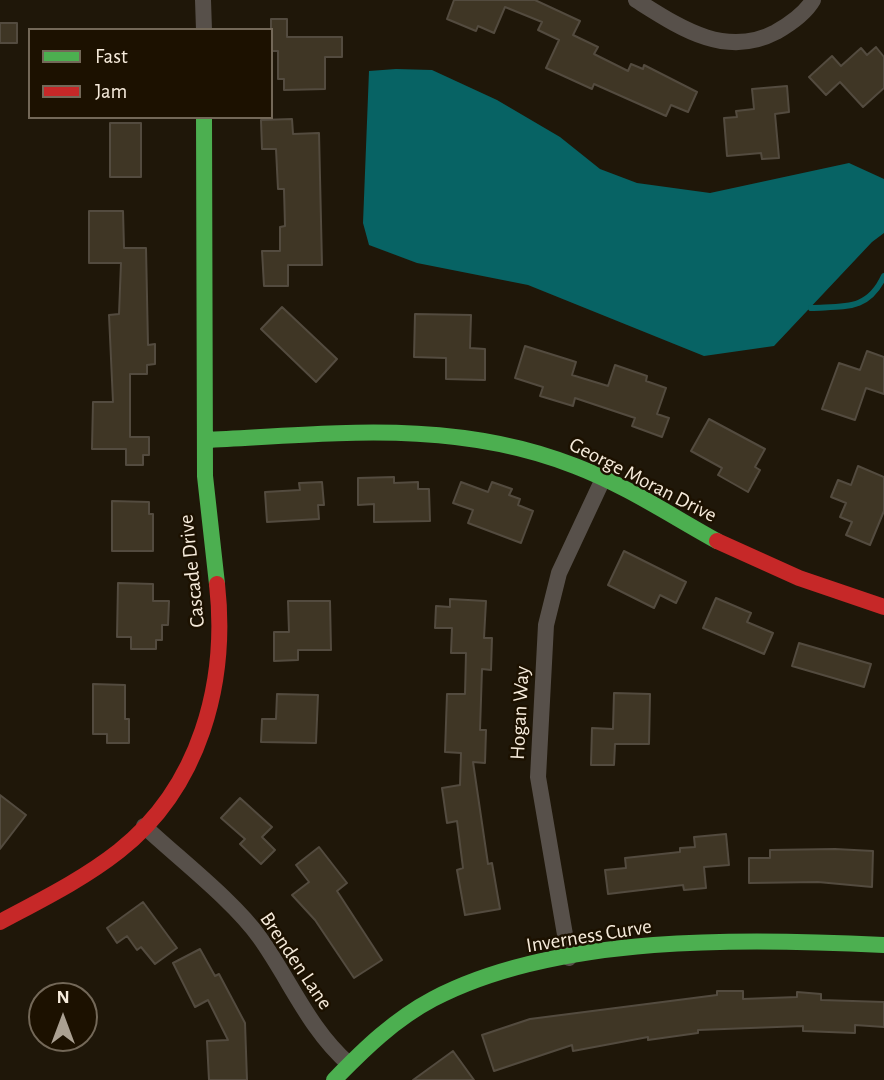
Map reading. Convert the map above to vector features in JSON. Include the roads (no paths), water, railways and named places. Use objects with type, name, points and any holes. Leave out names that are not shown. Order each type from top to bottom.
[{"type":"street","points":[[204,0],[204,28]]},
{"type":"street","points":[[636,0],[683,29],[710,40],[737,43],[763,39],[788,25],[813,0]]},
{"type":"street","name":"Cascade Drive","points":[[0,922],[104,862],[144,826],[163,804],[184,770],[205,724],[217,676],[220,626],[207,527],[204,119]]},
{"type":"street","name":"George Moran Drive","points":[[205,440],[388,432],[447,433],[504,443],[559,460],[603,479],[719,542],[794,577],[884,607]]},
{"type":"street","name":"Hogan Way","points":[[569,958],[538,777],[545,638],[559,573],[603,479]]},
{"type":"street","name":"Brenden Lane","points":[[144,826],[259,936],[312,1023],[331,1048],[349,1064]]},
{"type":"street","name":"Inverness Curve","points":[[334,1080],[400,1020],[445,993],[487,977],[569,958],[672,945],[776,941],[884,945]]},
{"type":"water","points":[[432,70],[497,100],[560,137],[600,169],[637,183],[710,193],[849,163],[884,179],[884,233],[872,242],[774,346],[704,356],[528,285],[417,263],[369,245],[363,223],[369,71]]},
{"type":"waterway","points":[[811,308],[844,306],[863,301],[878,287],[884,276]]}]
